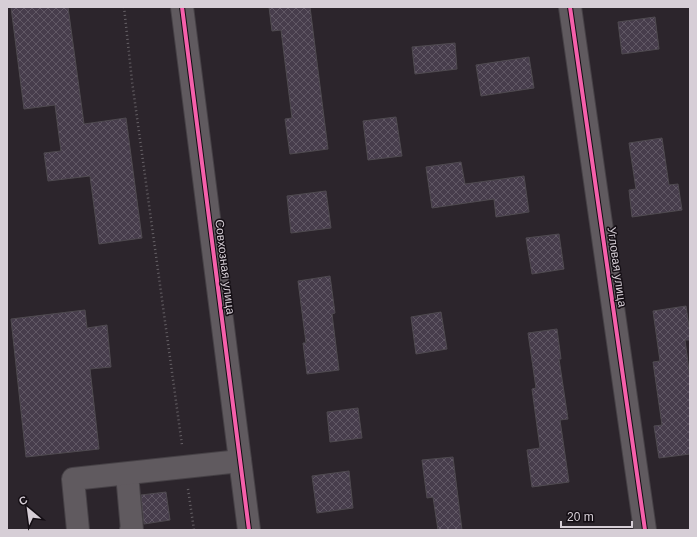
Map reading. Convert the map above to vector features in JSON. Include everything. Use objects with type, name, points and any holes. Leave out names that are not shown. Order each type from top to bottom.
[{"type":"street","name":"Совхозная улица","points":[[182,7],[249,530]]},
{"type":"street","name":"Угловая улица","points":[[570,7],[645,530]]},
{"type":"street","points":[[78,530],[73,480],[240,461]]},
{"type":"street","points":[[127,474],[131,530]]},
{"type":"path","points":[[124,7],[132,81],[194,530]]},
{"type":"building","points":[[11,7],[68,7],[84,124],[126,118],[142,238],[99,244],[90,176],[48,181],[44,153],[61,151],[55,105],[24,109]]},
{"type":"building","points":[[269,7],[310,7],[328,149],[290,154],[285,119],[292,118],[281,30],[272,31]]},
{"type":"building","points":[[655,17],[659,49],[622,54],[618,22]]},
{"type":"building","points":[[455,43],[457,69],[415,74],[412,47]]},
{"type":"building","points":[[529,57],[534,88],[481,96],[476,65]]},
{"type":"building","points":[[396,117],[402,156],[368,160],[363,121]]},
{"type":"building","points":[[662,138],[669,185],[678,184],[682,210],[632,217],[629,190],[636,189],[629,143]]},
{"type":"building","points":[[461,162],[465,184],[524,176],[529,212],[496,217],[494,199],[432,208],[426,167]]},
{"type":"building","points":[[326,191],[331,228],[291,233],[287,196]]},
{"type":"building","points":[[559,234],[564,269],[532,274],[526,238]]},
{"type":"building","points":[[330,276],[335,313],[332,314],[339,370],[307,374],[303,343],[306,343],[298,281]]},
{"type":"building","points":[[686,306],[690,334],[690,340],[685,340],[690,378],[690,454],[659,458],[654,426],[662,425],[653,362],[660,361],[653,311]]},
{"type":"building","points":[[85,310],[87,328],[107,325],[111,367],[90,369],[99,449],[26,457],[11,319]]},
{"type":"building","points":[[441,312],[447,349],[416,354],[411,317]]},
{"type":"building","points":[[557,329],[561,359],[559,359],[568,419],[560,420],[569,482],[532,487],[527,450],[540,448],[532,389],[536,388],[528,333]]},
{"type":"building","points":[[358,408],[362,438],[330,442],[327,412]]},
{"type":"building","points":[[453,457],[462,530],[438,530],[433,497],[427,498],[422,460]]},
{"type":"building","points":[[349,471],[353,508],[317,513],[312,476]]},
{"type":"building","points":[[166,492],[170,520],[144,524],[141,495]]},
{"type":"cycle path","points":[[182,7],[249,530]]},
{"type":"cycle path","points":[[570,7],[645,530]]}]
